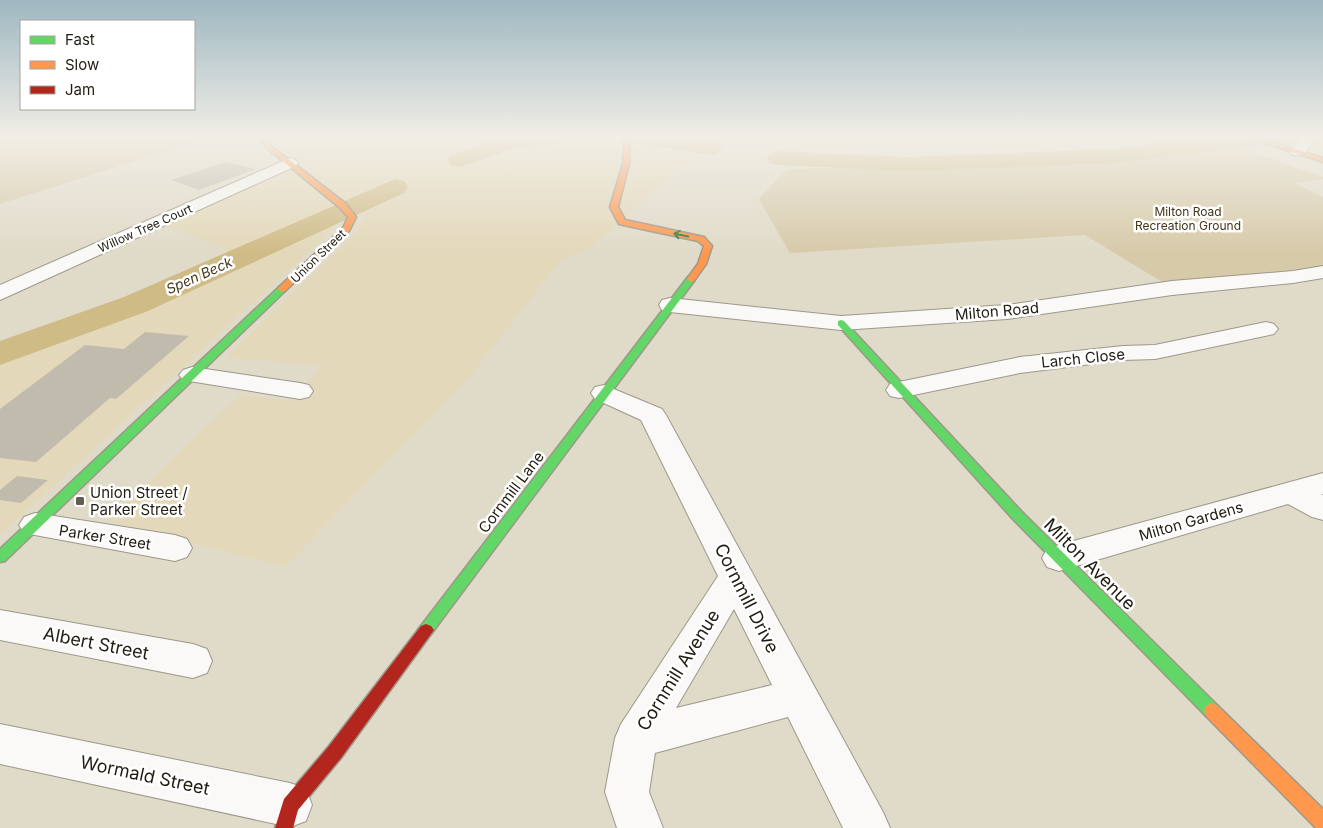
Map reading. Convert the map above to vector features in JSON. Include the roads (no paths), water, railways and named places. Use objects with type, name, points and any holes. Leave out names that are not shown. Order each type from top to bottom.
[{"type":"street","name":"Willow Tree Court","points":[[0,292],[262,176]]},
{"type":"street","name":"Union Street","points":[[0,558],[346,229],[352,217],[342,206],[305,176]]},
{"type":"street","name":"Cornmill Lane","points":[[287,817],[670,304],[702,264],[708,246],[701,239],[622,222],[614,207],[622,176]]},
{"type":"street","name":"Milton Road","points":[[670,304],[841,323],[1007,312],[1172,288],[1293,277],[1323,272]]},
{"type":"street","name":"Milton Avenue","points":[[841,323],[899,390],[1059,558],[1323,822]]},
{"type":"street","name":"Larch Close","points":[[899,390],[1020,365],[1122,353],[1155,352],[1266,329]]},
{"type":"street","points":[[192,375],[300,391]]},
{"type":"street","name":"Cornmill Drive","points":[[604,393],[652,415],[867,828]]},
{"type":"street","name":"Milton Gardens","points":[[1059,558],[1323,483]]},
{"type":"street","points":[[1293,493],[1323,509]]},
{"type":"street","name":"Parker Street","points":[[34,525],[175,548]]},
{"type":"street","name":"Cornmill Avenue","points":[[640,828],[627,792],[636,738],[736,576]]},
{"type":"street","name":"Albert Street","points":[[0,625],[193,661]]},
{"type":"street","name":"Cornmill Avenue","points":[[636,738],[798,696]]},
{"type":"street","name":"Wormald Street","points":[[0,744],[287,817]]},
{"type":"waterway","name":"Spen Beck","points":[[0,354],[136,304],[395,187]]},
{"type":"place","name":"Union Street / Parker Street","points":[[80,501]]},
{"type":"park label","name":"Milton Road Recreation Ground","points":[[1188,218]]}]
